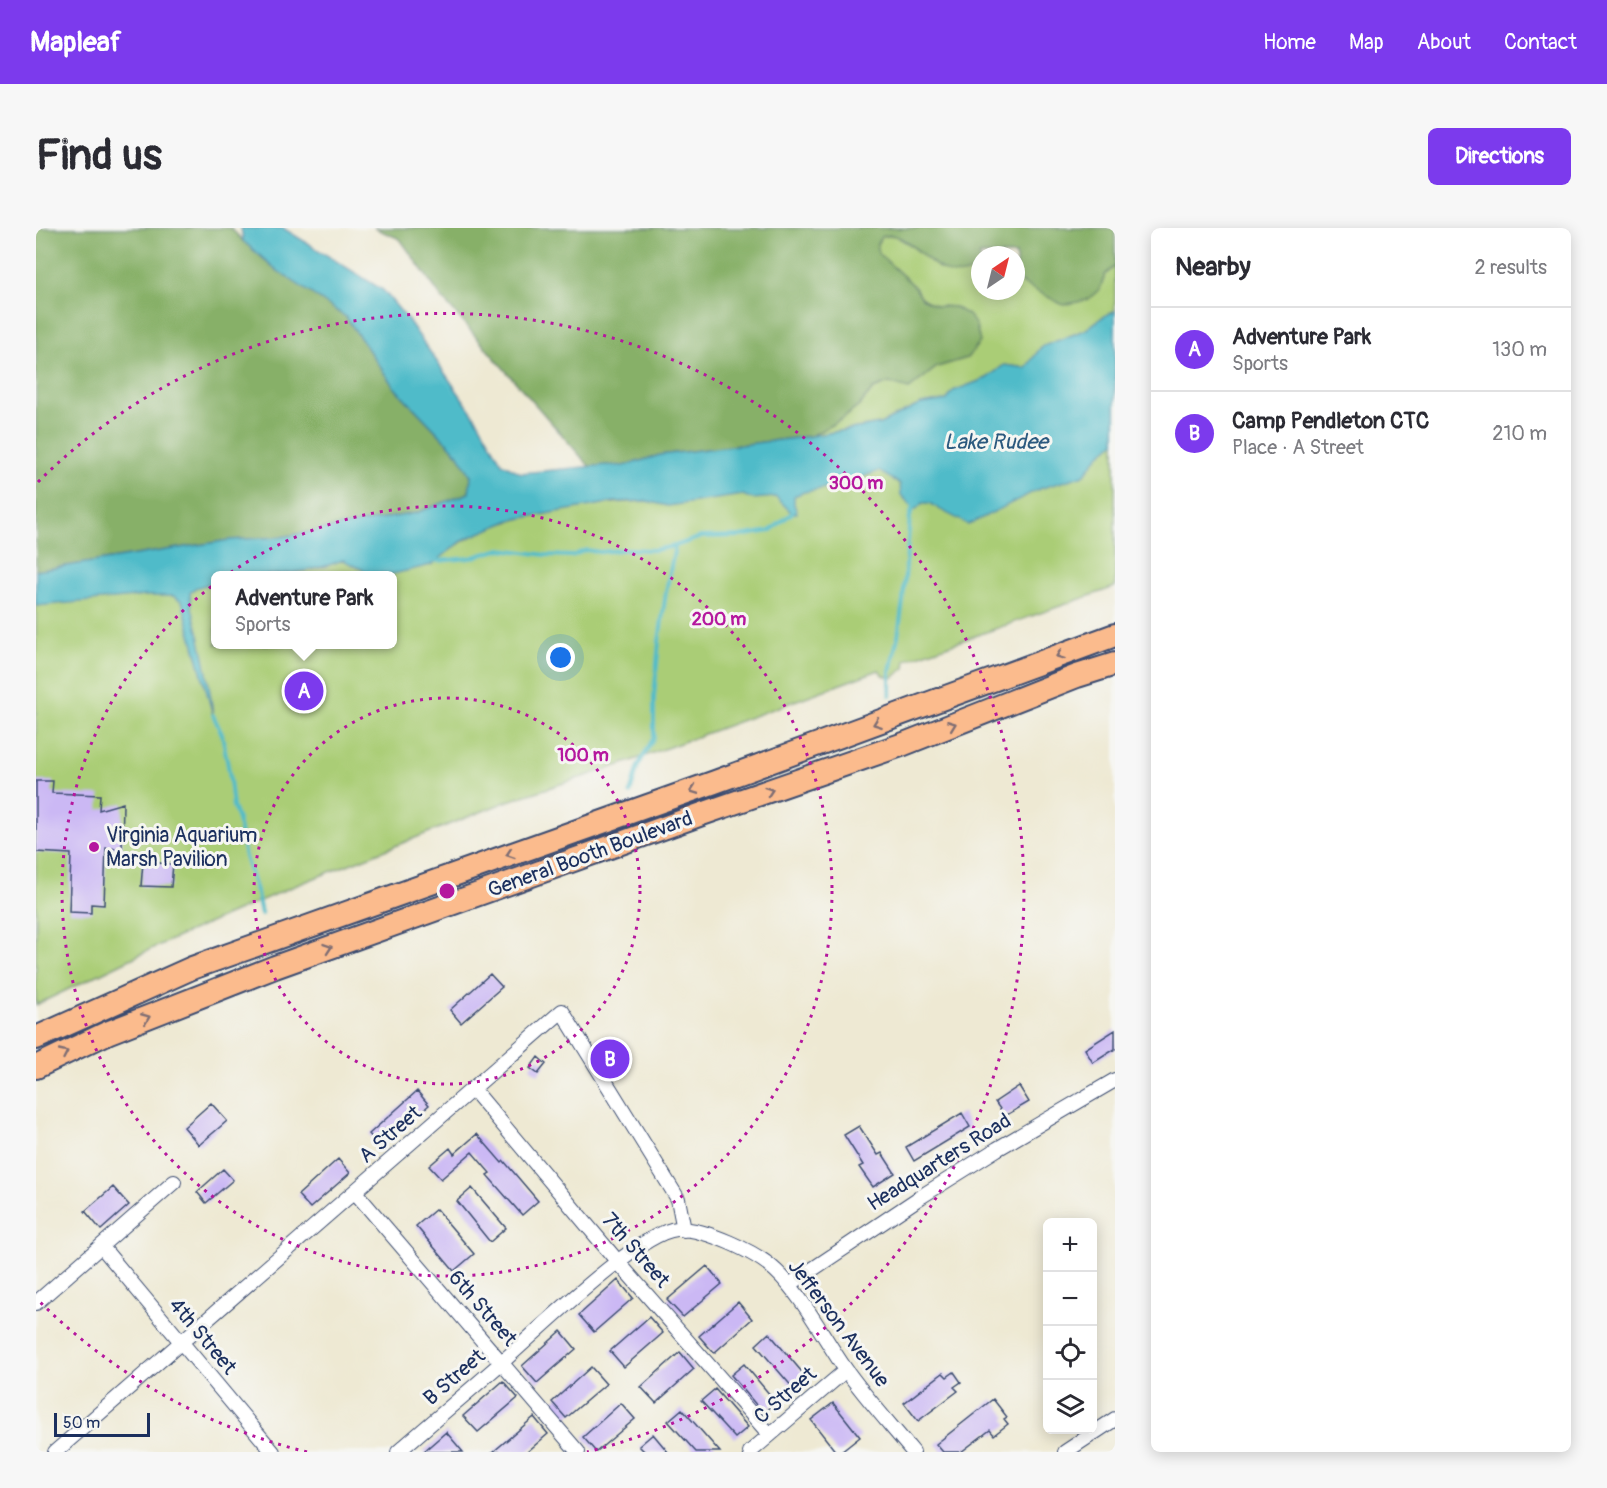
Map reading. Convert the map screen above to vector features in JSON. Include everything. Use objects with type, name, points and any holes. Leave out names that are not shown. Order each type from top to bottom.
[{"type":"highway","name":"General Booth Boulevard","points":[[36,1038],[192,968],[715,782],[1115,635]]},
{"type":"highway","name":"General Booth Boulevard","points":[[36,1067],[107,1033],[274,967],[702,813],[903,744],[1115,663]]},
{"type":"street","name":"A Street","points":[[55,1452],[562,1011],[678,1199],[684,1230]]},
{"type":"street","name":"Headquarters Road","points":[[789,1286],[922,1196],[1115,1080]]},
{"type":"street","name":"7th Street","points":[[473,1089],[618,1262],[770,1435]]},
{"type":"street","points":[[36,1303],[174,1182]]},
{"type":"street","name":"6th Street","points":[[355,1192],[578,1452]]},
{"type":"street","name":"Jefferson Avenue","points":[[618,1262],[661,1234],[676,1229],[708,1235],[752,1254],[776,1270],[846,1370],[913,1452]]},
{"type":"street","name":"4th Street","points":[[101,1246],[273,1452]]},
{"type":"street","name":"B Street","points":[[398,1452],[618,1262]]},
{"type":"street","name":"C Street","points":[[750,1452],[846,1370]]},
{"type":"street","points":[[1065,1452],[1115,1419]]},
{"type":"green space","points":[[36,228],[231,228],[278,271],[346,317],[394,387],[459,455],[471,476],[469,493],[416,513],[281,537],[229,540],[36,571]]},
{"type":"green space","points":[[374,228],[1115,228],[1115,266],[1105,275],[1100,289],[1087,300],[1063,305],[1025,285],[1025,246],[971,246],[971,271],[956,274],[935,265],[906,241],[893,235],[881,237],[877,244],[879,254],[912,284],[923,299],[937,306],[955,307],[968,315],[976,325],[980,342],[967,358],[937,367],[909,389],[889,383],[873,389],[859,406],[842,419],[811,436],[660,455],[624,466],[590,467],[442,298],[400,239]]},
{"type":"green space","points":[[894,235],[940,269],[971,271],[971,300],[1025,300],[1025,284],[1100,289],[1105,275],[1115,266],[1115,311],[1085,330],[1041,347],[1026,368],[1004,365],[987,378],[953,391],[947,400],[921,404],[880,424],[811,436],[842,419],[859,406],[873,389],[889,383],[909,389],[937,367],[967,358],[955,307],[937,306],[923,299],[912,284],[879,254],[877,244],[881,237]]},
{"type":"green space","points":[[1115,362],[1115,587],[906,660],[905,668],[892,678],[883,675],[879,670],[623,764],[508,801],[287,889],[155,947],[36,1005],[36,599],[211,577],[211,649],[397,649],[397,571],[255,571],[456,546],[474,535],[521,518],[600,504],[646,501]]},
{"type":"water","name":"Lake Rudee","points":[[241,228],[283,228],[383,290],[408,320],[478,421],[502,463],[521,473],[606,465],[624,466],[660,455],[811,436],[880,424],[921,404],[947,400],[953,391],[987,378],[1004,365],[1026,368],[1041,347],[1085,330],[1115,311],[1115,442],[1099,455],[1084,475],[1039,489],[968,525],[930,503],[923,503],[915,510],[901,495],[900,484],[879,471],[836,486],[794,496],[797,513],[792,513],[776,497],[752,499],[743,495],[668,506],[646,501],[614,502],[511,520],[465,539],[431,565],[397,573],[397,571],[365,571],[343,560],[307,571],[211,571],[211,583],[195,588],[190,593],[205,662],[213,715],[182,601],[173,596],[146,596],[36,606],[36,571],[229,540],[281,537],[416,513],[469,493],[471,476],[459,455],[394,387],[346,317],[278,271],[243,241]]},
{"type":"building","name":"Virginia Aquarium Marsh Pavilion","points":[[36,781],[53,781],[52,793],[100,795],[99,810],[123,803],[122,849],[106,848],[104,905],[91,904],[91,913],[69,912],[71,854],[36,852]]},
{"type":"building","points":[[143,862],[173,864],[171,887],[141,886]]},
{"type":"building","points":[[490,974],[502,987],[461,1023],[450,1010]]},
{"type":"building","points":[[1115,1030],[1115,1049],[1093,1063],[1085,1049]]},
{"type":"building","points":[[538,1057],[546,1064],[538,1074],[530,1068]]},
{"type":"building","points":[[1019,1086],[1029,1102],[1005,1116],[995,1102]]},
{"type":"building","points":[[417,1091],[429,1105],[381,1147],[369,1134]]},
{"type":"building","points":[[211,1103],[227,1121],[199,1145],[184,1127]]},
{"type":"building","points":[[962,1113],[970,1127],[914,1161],[906,1147]]},
{"type":"building","points":[[859,1126],[878,1155],[882,1153],[895,1173],[873,1187],[859,1167],[863,1165],[844,1135]]},
{"type":"building","points":[[477,1134],[538,1201],[522,1215],[487,1175],[490,1173],[472,1152],[441,1179],[429,1166],[450,1148],[454,1154]]},
{"type":"building","points":[[338,1159],[350,1173],[310,1208],[298,1195]]},
{"type":"building","points":[[223,1169],[233,1180],[206,1203],[197,1192]]},
{"type":"building","points":[[113,1187],[129,1205],[101,1230],[85,1211]]},
{"type":"building","points":[[472,1188],[506,1228],[490,1242],[457,1201]]},
{"type":"building","points":[[436,1209],[474,1254],[454,1271],[416,1226]]},
{"type":"building","points":[[707,1266],[722,1284],[683,1317],[667,1300]]},
{"type":"building","points":[[618,1280],[633,1298],[594,1332],[579,1315]]},
{"type":"building","points":[[738,1302],[752,1319],[714,1353],[699,1336]]},
{"type":"building","points":[[649,1317],[663,1333],[624,1367],[610,1351]]},
{"type":"building","points":[[561,1331],[576,1349],[537,1383],[522,1366]]},
{"type":"building","points":[[769,1333],[807,1378],[794,1389],[756,1345]]},
{"type":"building","points":[[680,1352],[694,1369],[656,1403],[641,1387]]},
{"type":"building","points":[[744,1364],[776,1402],[763,1413],[731,1375]]},
{"type":"building","points":[[591,1367],[606,1384],[566,1418],[552,1402]]},
{"type":"building","points":[[954,1372],[961,1382],[954,1387],[958,1391],[918,1421],[904,1403],[943,1373],[947,1377]]},
{"type":"building","points":[[503,1381],[518,1398],[478,1432],[463,1416]]},
{"type":"building","points":[[715,1389],[748,1427],[735,1438],[701,1401]]},
{"type":"building","points":[[993,1399],[1007,1417],[1004,1419],[1008,1424],[994,1435],[990,1430],[961,1452],[943,1452],[936,1444]]},
{"type":"building","points":[[621,1403],[635,1419],[596,1452],[583,1437]]},
{"type":"building","points":[[833,1403],[860,1437],[841,1452],[836,1452],[811,1420]]},
{"type":"building","points":[[682,1409],[720,1452],[696,1452],[668,1421]]},
{"type":"building","points":[[534,1417],[548,1434],[527,1452],[493,1452]]},
{"type":"building","points":[[446,1432],[463,1452],[423,1452]]},
{"type":"building","points":[[653,1434],[668,1452],[645,1452],[639,1446]]},
{"type":"waterway","points":[[890,695],[890,671],[903,601],[910,516],[913,507]]},
{"type":"waterway","points":[[630,793],[638,766],[654,737],[654,697],[659,641],[675,546],[701,537],[740,536],[770,531],[792,513]]},
{"type":"waterway","points":[[437,561],[470,558],[501,549],[572,556],[586,550],[600,552],[629,549],[654,550],[675,546]]},
{"type":"waterway","points":[[213,715],[222,734],[233,807],[261,914]]},
{"type":"place","name":"Adventure Park","points":[[304,691]]},
{"type":"place","name":"Virginia Aquarium Marsh Pavilion","points":[[94,847]]},
{"type":"place","name":"Camp Pendleton CTC","points":[[610,1059]]}]
